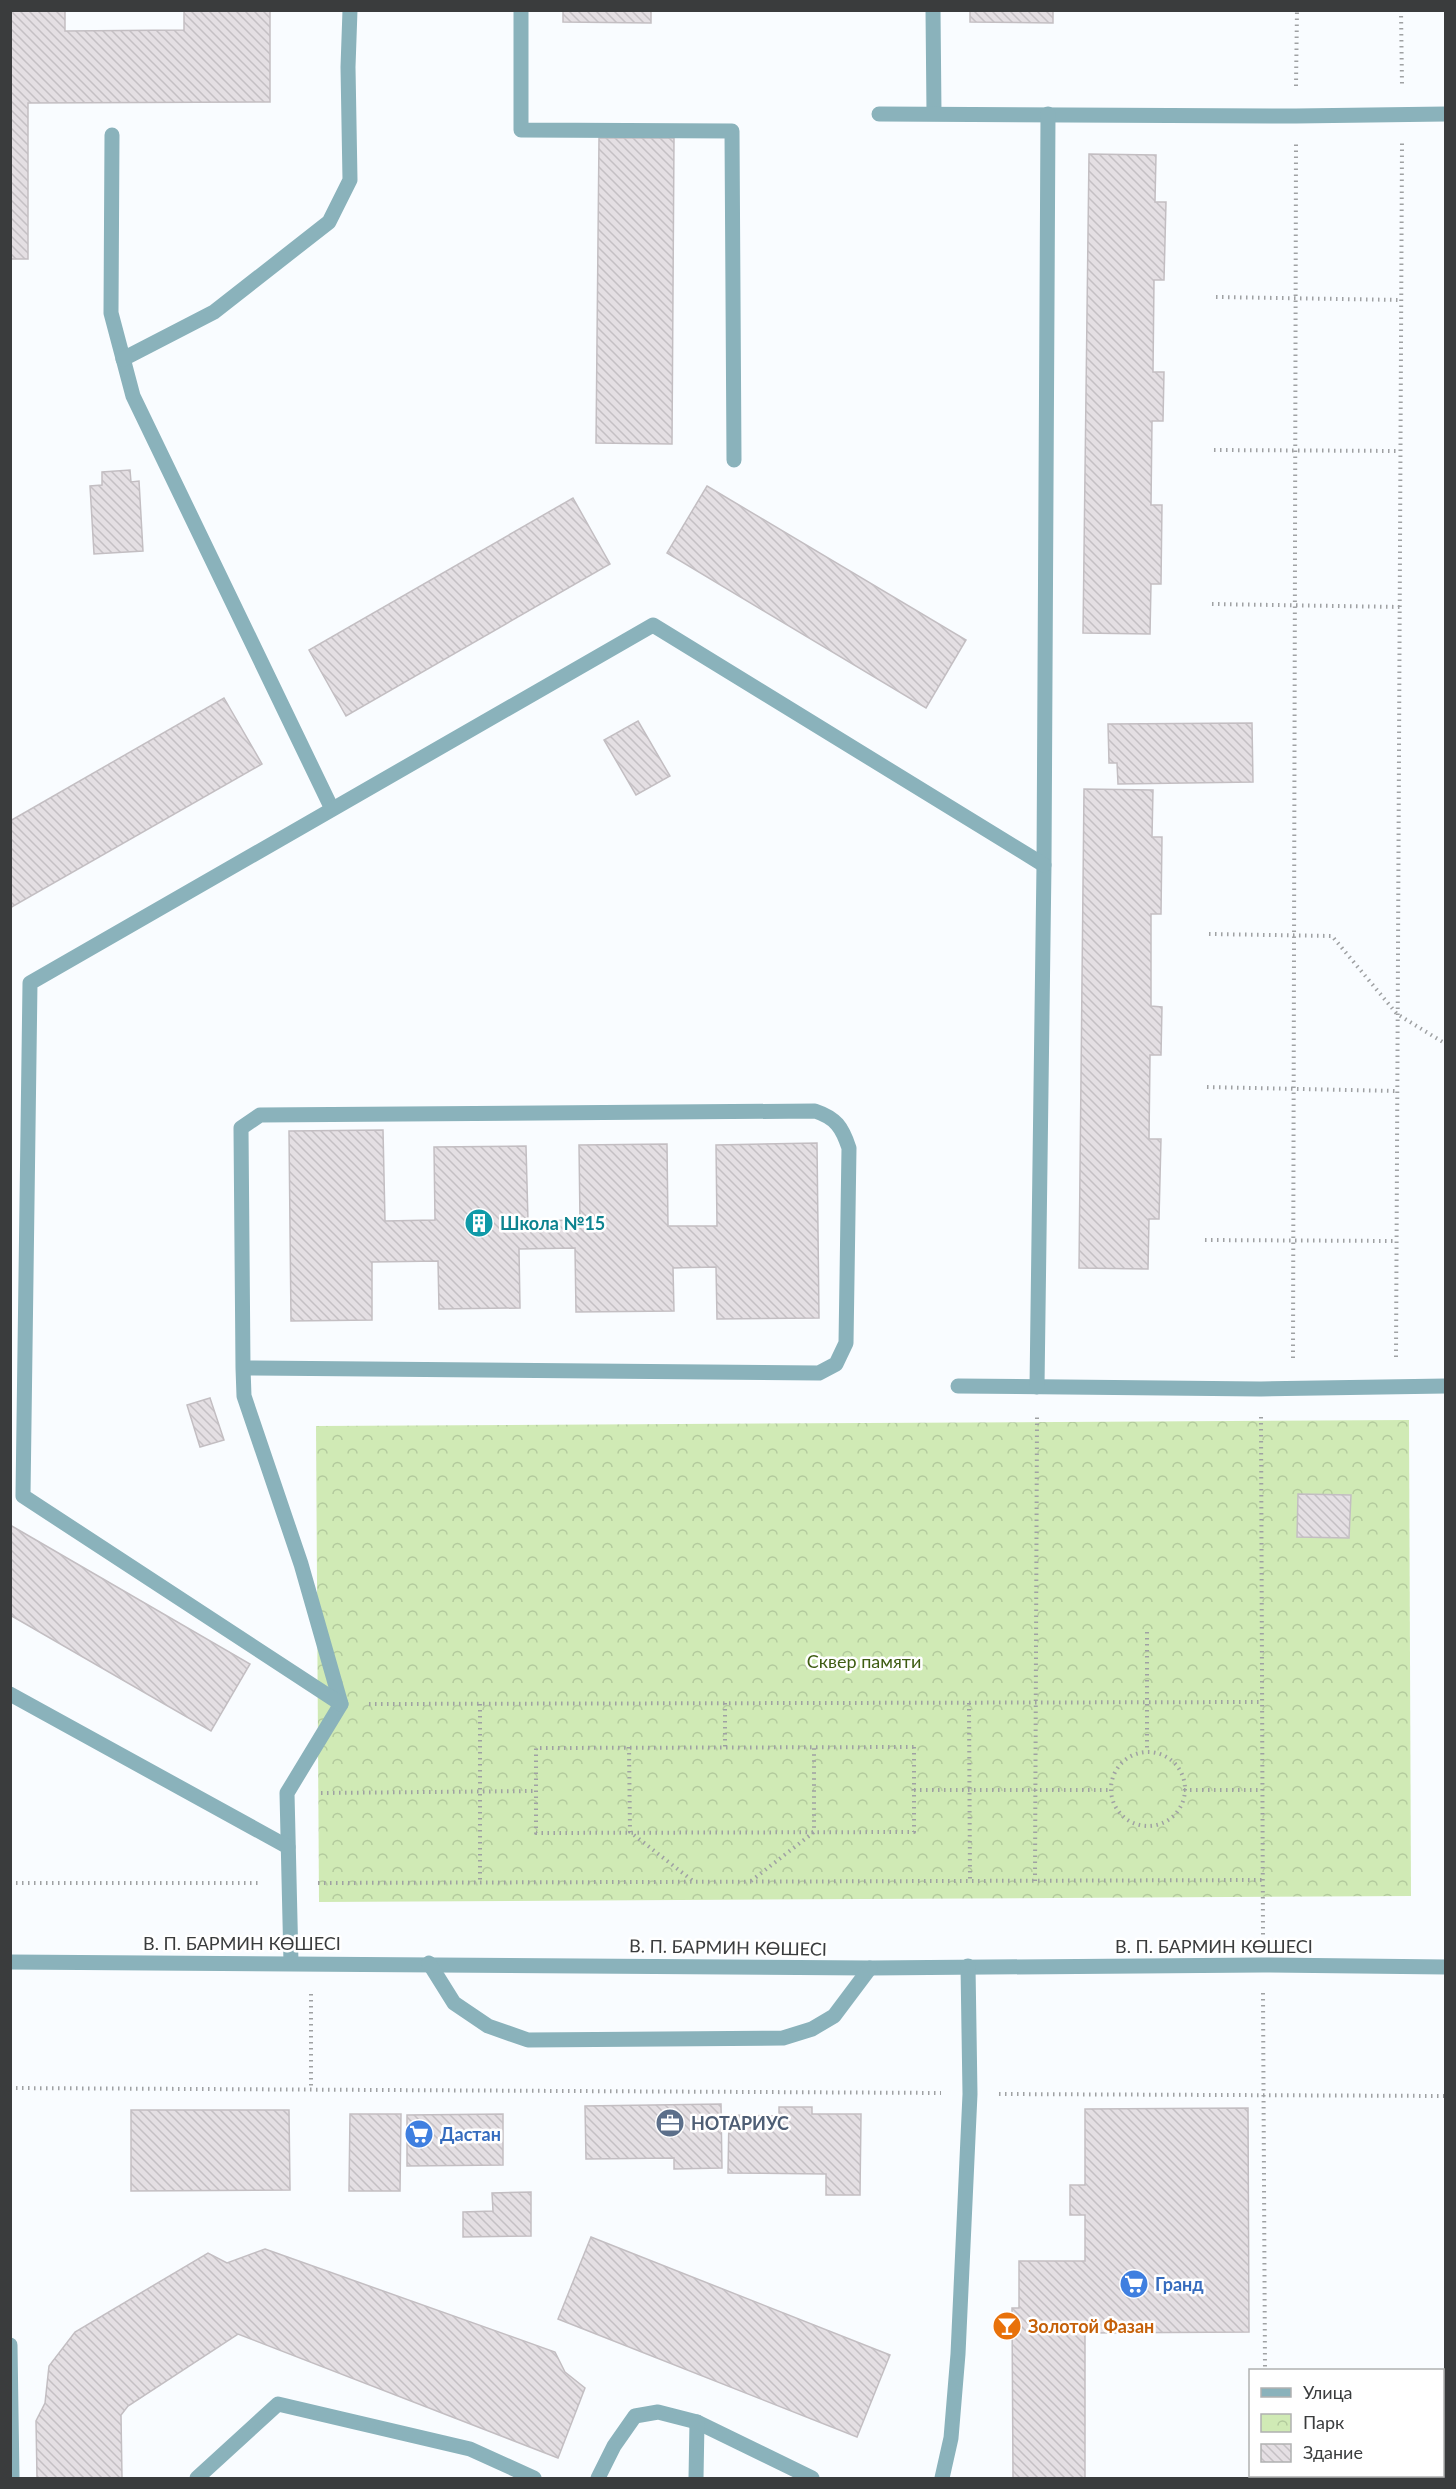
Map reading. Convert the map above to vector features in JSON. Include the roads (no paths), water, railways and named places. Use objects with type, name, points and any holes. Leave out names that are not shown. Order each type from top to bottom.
[{"type":"street","points":[[123,359],[214,312],[329,222],[351,180],[348,67],[350,10]]},
{"type":"street","points":[[521,10],[521,130],[732,131],[734,460]]},
{"type":"street","points":[[933,10],[934,113]]},
{"type":"street","points":[[879,114],[1296,116],[1446,114]]},
{"type":"street","points":[[1037,1387],[1044,865],[1048,114]]},
{"type":"street","points":[[112,135],[111,313],[133,396],[332,809]]},
{"type":"street","points":[[341,1704],[23,1496],[30,982],[653,625],[1044,865]]},
{"type":"street","points":[[243,1368],[819,1373],[836,1364],[846,1343],[849,1148],[843,1131],[830,1116],[815,1111],[260,1115],[241,1128],[243,1368],[244,1396],[301,1564],[341,1704],[287,1793],[291,1963]]},
{"type":"street","points":[[958,1386],[1261,1389],[1446,1386]]},
{"type":"street","points":[[10,1694],[288,1847]]},
{"type":"street","name":"В. П. БАРМИН КӨШЕСІ","points":[[10,1962],[429,1963],[870,1968],[1263,1965],[1446,1967]]},
{"type":"street","points":[[429,1963],[454,2004],[488,2026],[528,2040],[783,2038],[812,2029],[834,2016],[870,1968]]},
{"type":"street","points":[[942,2478],[951,2438],[958,2354],[970,2094],[968,1966]]},
{"type":"street","points":[[10,2345],[12,2478]]},
{"type":"street","points":[[196,2478],[278,2404],[470,2448],[534,2478]]},
{"type":"street","points":[[598,2478],[614,2445],[635,2416],[658,2412],[697,2422],[812,2478]]},
{"type":"street","points":[[696,2478],[697,2422]]},
{"type":"place","name":"Школа №15","points":[[479,1223]]},
{"type":"place","name":"НОТАРИУС","points":[[670,2123]]},
{"type":"place","name":"Дастан","points":[[419,2134]]},
{"type":"place","name":"Гранд","points":[[1134,2284]]},
{"type":"place","name":"Золотой Фазан","points":[[1007,2326]]},
{"type":"park label","name":"Сквер памяти","points":[[864,1661]]}]
